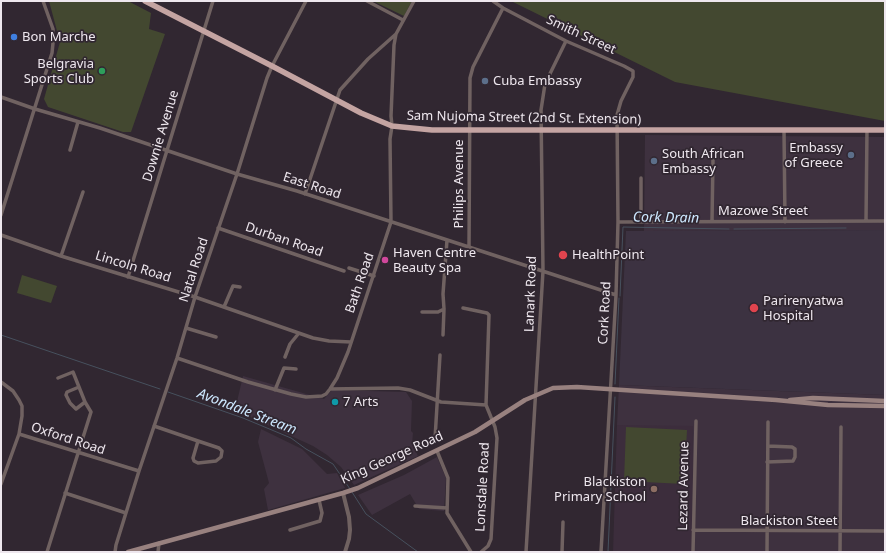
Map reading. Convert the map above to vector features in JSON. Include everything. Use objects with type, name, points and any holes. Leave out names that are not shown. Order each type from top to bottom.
[{"type":"highway","name":"Sam Nujoma Street (2nd St. Extension)","points":[[145,1],[204,30],[361,113],[392,126],[421,129],[469,130],[885,130]]},
{"type":"main road","name":"King George Road","points":[[128,552],[358,488],[437,451],[493,421],[525,400],[553,388],[568,387],[610,389],[776,400]]},
{"type":"main road","points":[[776,400],[812,398],[885,401]]},
{"type":"main road","points":[[776,400],[828,405],[885,406]]},
{"type":"street","points":[[1,215],[54,44],[53,29],[43,1]]},
{"type":"street","name":"Downie Avenue","points":[[128,277],[213,1]]},
{"type":"street","name":"Natal Road","points":[[115,552],[139,471],[177,358],[195,297],[272,66],[306,1]]},
{"type":"street","points":[[367,1],[403,20],[414,1]]},
{"type":"street","name":"Smith Street","points":[[493,1],[503,8],[566,41],[631,69],[634,72],[632,79]]},
{"type":"street","name":"Philips Avenue","points":[[469,248],[469,130],[471,71],[503,8]]},
{"type":"street","name":"Bath Road","points":[[330,389],[337,378],[348,352],[391,222],[390,140],[392,126],[392,60],[396,34],[403,20]]},
{"type":"street","points":[[305,194],[340,90],[386,42],[396,34]]},
{"type":"street","name":"Lanark Road","points":[[526,552],[543,271],[542,96],[545,84],[566,41]]},
{"type":"street","name":"Cork Road","points":[[600,552],[616,295],[618,222],[616,130],[618,110],[632,79]]},
{"type":"street","name":"East Road","points":[[1,97],[616,295]]},
{"type":"street","points":[[70,150],[78,122]]},
{"type":"street","points":[[784,130],[785,222]]},
{"type":"street","points":[[866,221],[867,130]]},
{"type":"street","points":[[712,221],[713,160]]},
{"type":"street","points":[[641,178],[641,222]]},
{"type":"street","points":[[61,256],[83,192]]},
{"type":"street","name":"Mazowe Street","points":[[618,222],[885,221]]},
{"type":"street","name":"Durban Road","points":[[218,228],[344,271]]},
{"type":"street","name":"Lincoln Road","points":[[1,235],[61,256],[195,297],[313,338],[329,341],[351,342]]},
{"type":"street","points":[[443,335],[443,294],[447,240]]},
{"type":"street","points":[[348,268],[374,276]]},
{"type":"street","points":[[224,307],[233,286],[240,287]]},
{"type":"street","points":[[177,358],[291,394],[313,397],[326,394],[330,389],[402,388],[437,401],[486,405],[489,314],[462,308]]},
{"type":"street","points":[[422,312],[438,312],[444,310]]},
{"type":"street","points":[[186,328],[216,337]]},
{"type":"street","points":[[285,357],[290,344],[299,333]]},
{"type":"street","points":[[435,439],[440,355]]},
{"type":"street","points":[[47,552],[91,412],[85,402],[70,367]]},
{"type":"street","points":[[275,390],[284,368],[296,369]]},
{"type":"street","points":[[58,378],[73,372]]},
{"type":"street","points":[[1,382],[13,391],[22,406],[22,421],[19,434]]},
{"type":"street","points":[[79,387],[68,392],[66,395],[70,403],[76,409],[85,402]]},
{"type":"street","name":"Lonsdale Road","points":[[481,552],[488,546],[490,539],[496,438],[495,427],[486,405]]},
{"type":"street","name":"Lezard Avenue","points":[[693,552],[696,421]]},
{"type":"street","points":[[767,552],[768,422]]},
{"type":"street","points":[[154,426],[198,441],[221,449],[221,457],[216,461],[195,462],[193,458],[198,441]]},
{"type":"street","points":[[840,552],[839,531],[842,427]]},
{"type":"street","name":"Oxford Road","points":[[1,484],[19,434],[139,471]]},
{"type":"street","points":[[767,462],[793,461],[795,457],[795,450],[792,447],[768,446]]},
{"type":"street","points":[[437,451],[448,478],[447,508],[449,518],[471,552]]},
{"type":"street","points":[[66,493],[126,513]]},
{"type":"street","points":[[343,493],[349,517],[350,530],[345,552]]},
{"type":"street","points":[[290,530],[320,521],[322,513],[319,500]]},
{"type":"street","points":[[415,506],[447,508]]},
{"type":"street","points":[[562,552],[563,522]]},
{"type":"street","name":"Blackiston Steet","points":[[693,530],[885,531]]},
{"type":"street","points":[[158,552],[159,543]]},
{"type":"shaded area","points":[[645,135],[885,137],[885,230],[644,231]]},
{"type":"shaded area","name":"Parirenyatwa Hospital","points":[[885,230],[885,395],[619,385],[626,231]]},
{"type":"shaded area","points":[[243,376],[324,399],[332,390],[406,392],[412,401],[412,444],[418,456],[354,485],[341,467],[313,446],[235,410]]},
{"type":"shaded area","points":[[619,385],[885,395],[885,552],[692,552],[617,425]]},
{"type":"shaded area","name":"Blackiston Primary School","points":[[617,425],[693,426],[692,552],[613,552]]},
{"type":"shaded area","points":[[261,429],[302,449],[327,474],[337,473],[345,488],[268,510],[264,489],[269,483],[258,442]]},
{"type":"shaded area","points":[[437,457],[446,478],[444,511],[419,509],[410,494],[372,515],[358,495],[404,475]]},
{"type":"green space","name":"Belgravia Sports Club","points":[[49,1],[128,1],[151,13],[149,29],[165,34],[131,132],[123,132],[48,107],[44,99],[60,42]]},
{"type":"green space","points":[[373,1],[412,1],[404,16]]},
{"type":"green space","points":[[511,1],[885,1],[885,121],[675,82]]},
{"type":"green space","points":[[22,275],[57,286],[51,303],[17,293]]},
{"type":"green space","points":[[626,427],[687,430],[684,484],[624,481]]},
{"type":"waterway","name":"Cork Drain","points":[[620,296],[623,227],[729,229]]},
{"type":"waterway","name":"Cork Drain","points":[[734,229],[846,228]]},
{"type":"waterway","name":"Cork Drain","points":[[615,384],[619,298]]},
{"type":"waterway","name":"Avondale Stream","points":[[1,335],[160,389]]},
{"type":"waterway","name":"Avondale Stream","points":[[168,392],[243,418],[291,438],[306,449],[333,464],[350,489]]},
{"type":"waterway","name":"Cork Drain","points":[[608,552],[615,397]]},
{"type":"waterway","name":"Avondale Stream","points":[[352,492],[366,514],[418,552]]},
{"type":"place","name":"Bon Marche","points":[[14,37]]},
{"type":"place","name":"Belgravia Sports Club","points":[[102,71]]},
{"type":"place","name":"Cuba Embassy","points":[[485,81]]},
{"type":"place","name":"Embassy of Greece","points":[[851,155]]},
{"type":"place","name":"South African Embassy","points":[[654,161]]},
{"type":"place","name":"HealthPoint","points":[[563,255]]},
{"type":"place","name":"Haven Centre Beauty Spa","points":[[385,260]]},
{"type":"place","name":"Parirenyatwa Hospital","points":[[754,308]]},
{"type":"place","name":"7 Arts","points":[[335,402]]},
{"type":"place","name":"Blackiston Primary School","points":[[654,489]]}]
